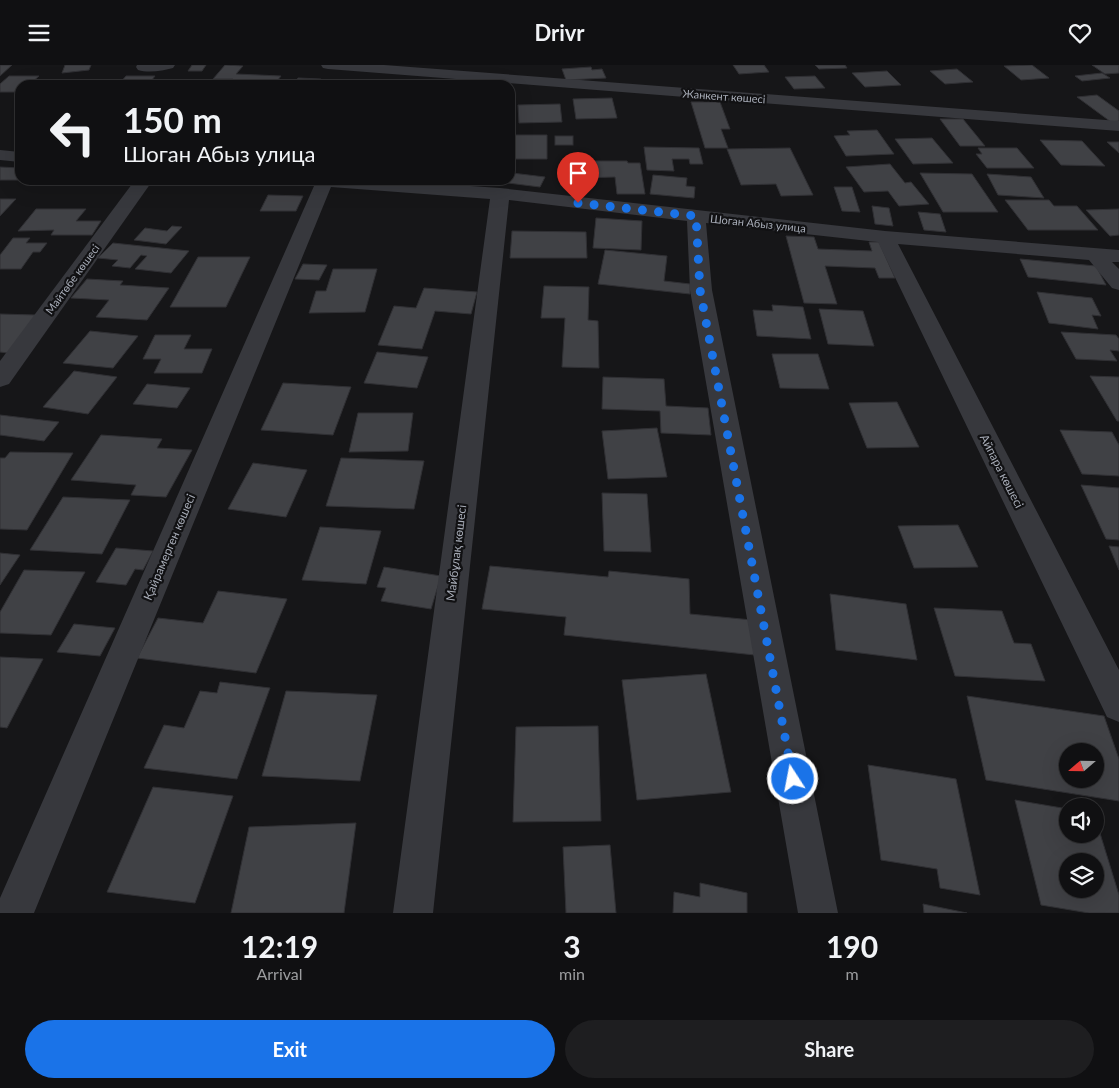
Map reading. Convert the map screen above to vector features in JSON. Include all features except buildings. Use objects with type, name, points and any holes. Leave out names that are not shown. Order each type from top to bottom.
[{"type":"street","points":[[143,67],[168,65]]},
{"type":"street","name":"Жанкент көшесі","points":[[328,65],[1119,126]]},
{"type":"street","points":[[0,155],[15,156]]},
{"type":"street","name":"Майтөбе көшесі","points":[[0,378],[140,185]]},
{"type":"street","name":"Қайрамерген көшесі","points":[[14,913],[315,185]]},
{"type":"street","name":"Шоган Абыз улица","points":[[373,185],[500,194],[885,237],[1119,256]]},
{"type":"street","name":"Майбұлақ көшесі","points":[[413,913],[500,194]]},
{"type":"street","points":[[696,216],[700,290],[818,913]]},
{"type":"street","name":"Айпара көшесі","points":[[885,237],[1119,705]]},
{"type":"street","points":[[1096,255],[1119,283]]},
{"type":"route","points":[[578,203],[696,216],[700,290],[793,779]]}]
